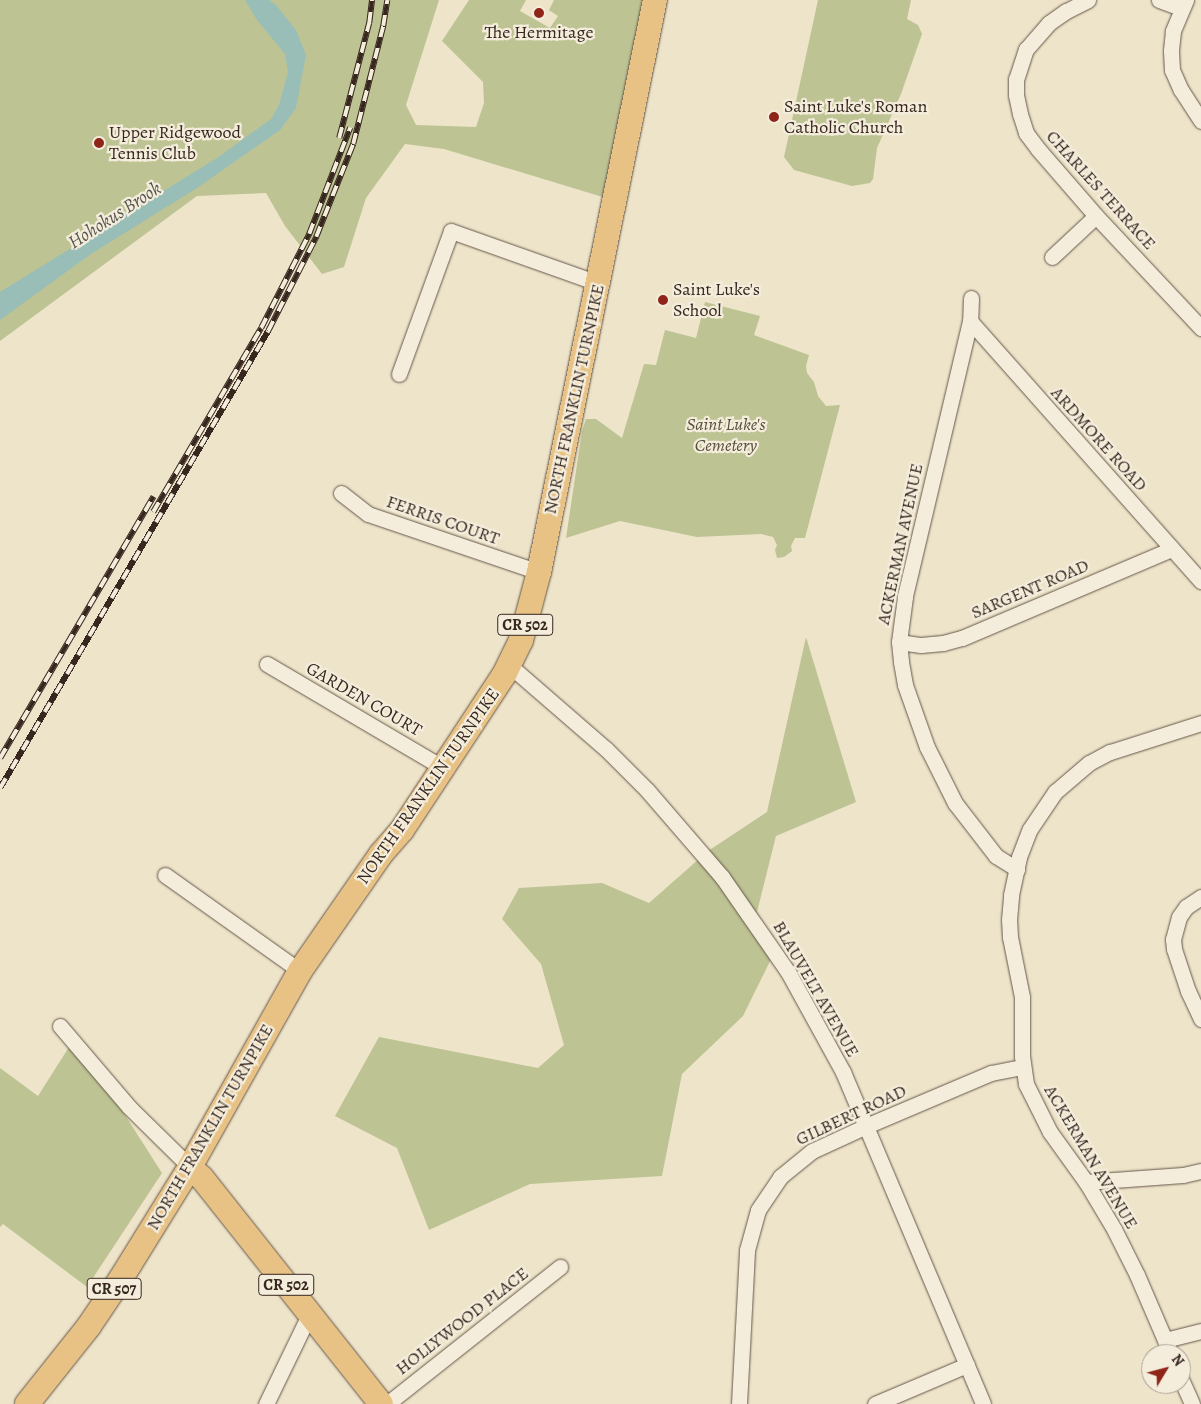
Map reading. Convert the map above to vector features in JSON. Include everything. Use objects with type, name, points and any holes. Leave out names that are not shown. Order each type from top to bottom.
[{"type":"main road","name":"NORTH FRANKLIN TURNPIKE","points":[[27,1404],[89,1326],[120,1280],[190,1167],[300,971],[381,854],[402,830],[509,665],[530,612],[539,572],[655,0]]},
{"type":"main road","name":"CR 502","points":[[190,1167],[202,1178],[381,1404]]},
{"type":"street","name":"CHARLES TERRACE","points":[[1088,0],[1064,5],[1026,49],[1018,71],[1016,95],[1026,133],[1096,216],[1201,328]]},
{"type":"street","points":[[1159,0],[1184,4],[1174,31],[1171,51],[1172,70],[1185,98],[1201,121]]},
{"type":"street","points":[[1052,257],[1096,216]]},
{"type":"street","points":[[399,374],[451,231],[598,283]]},
{"type":"street","name":"ACKERMAN AVENUE","points":[[971,298],[970,321],[905,597],[899,642],[905,685],[940,775],[972,828],[996,856],[1017,868],[1010,895],[1009,920],[1010,937],[1022,997],[1022,1067],[1026,1084],[1034,1104],[1050,1132],[1086,1182],[1114,1229],[1137,1275],[1167,1344]]},
{"type":"street","name":"ARDMORE ROAD","points":[[970,321],[1201,581]]},
{"type":"street","name":"FERRIS COURT","points":[[341,493],[368,514],[539,572]]},
{"type":"street","name":"SARGENT ROAD","points":[[899,642],[921,645],[943,643],[962,638],[1172,549]]},
{"type":"street","name":"GARDEN COURT","points":[[267,664],[442,767]]},
{"type":"street","name":"BLAUVELT AVENUE","points":[[509,665],[606,749],[647,790],[722,877],[761,932],[812,1013],[843,1072],[983,1404]]},
{"type":"street","points":[[1017,868],[1030,829],[1040,810],[1070,777],[1089,763],[1110,752],[1201,723]]},
{"type":"street","points":[[165,875],[300,971]]},
{"type":"street","points":[[1201,897],[1186,906],[1179,916],[1173,939],[1188,991],[1201,1019]]},
{"type":"street","points":[[60,1026],[129,1107],[190,1167]]},
{"type":"street","name":"GILBERT ROAD","points":[[739,1404],[747,1250],[758,1210],[772,1187],[795,1163],[812,1151],[991,1073],[1022,1067]]},
{"type":"street","points":[[1086,1182],[1183,1175],[1201,1171]]},
{"type":"street","name":"HOLLYWOOD PLACE","points":[[387,1404],[560,1267]]},
{"type":"street","points":[[266,1404],[309,1315]]},
{"type":"street","points":[[1174,1344],[1201,1331]]},
{"type":"street","points":[[875,1404],[966,1365]]},
{"type":"green space","points":[[0,0],[439,0],[406,105],[416,125],[476,127],[484,103],[483,82],[442,41],[469,0],[526,0],[520,11],[550,28],[558,16],[549,10],[554,0],[649,0],[606,198],[444,149],[405,144],[366,198],[344,267],[322,274],[285,226],[266,193],[197,196],[0,341]]},
{"type":"green space","points":[[818,0],[911,0],[907,19],[918,25],[922,34],[901,94],[877,148],[873,179],[870,183],[852,186],[794,170],[784,157]]},
{"type":"green space","name":"Saint Luke's Cemetery","points":[[705,302],[760,316],[754,335],[809,355],[806,366],[807,373],[814,382],[818,396],[826,406],[840,405],[805,538],[795,538],[791,546],[792,551],[784,557],[777,558],[775,550],[777,545],[773,537],[761,534],[697,537],[620,521],[566,538],[582,431],[586,419],[596,419],[622,438],[644,364],[656,365],[665,330],[696,338]]},
{"type":"green space","points":[[806,637],[856,802],[776,836],[757,912],[776,949],[743,1016],[682,1074],[662,1176],[530,1184],[429,1230],[397,1148],[335,1116],[379,1037],[538,1068],[564,1045],[541,964],[502,919],[519,888],[602,883],[649,903],[708,851],[767,812]]},
{"type":"green space","points":[[69,1047],[118,1104],[162,1173],[87,1287],[3,1224],[0,1227],[0,1068],[38,1096]]},
{"type":"water","points":[[245,0],[269,0],[276,5],[296,30],[306,55],[296,108],[280,130],[197,188],[91,254],[0,320],[0,292],[217,158],[271,119],[279,105],[288,72],[285,54],[257,20]]},
{"type":"railway","points":[[339,138],[369,23],[372,0]]},
{"type":"railway","points":[[0,788],[268,331],[316,237],[353,144],[383,26],[387,0]]},
{"type":"railway","points":[[153,512],[261,328],[309,234],[350,128]]},
{"type":"railway","points":[[0,758],[153,497]]},
{"type":"place","name":"The Hermitage","points":[[539,13]]},
{"type":"place","name":"Saint Luke's Roman Catholic Church","points":[[774,117]]},
{"type":"place","name":"Upper Ridgewood Tennis Club","points":[[99,143]]},
{"type":"place","name":"Saint Luke's School","points":[[663,300]]},
{"type":"water label","name":"Hohokus Brook","points":[[115,216]]}]
